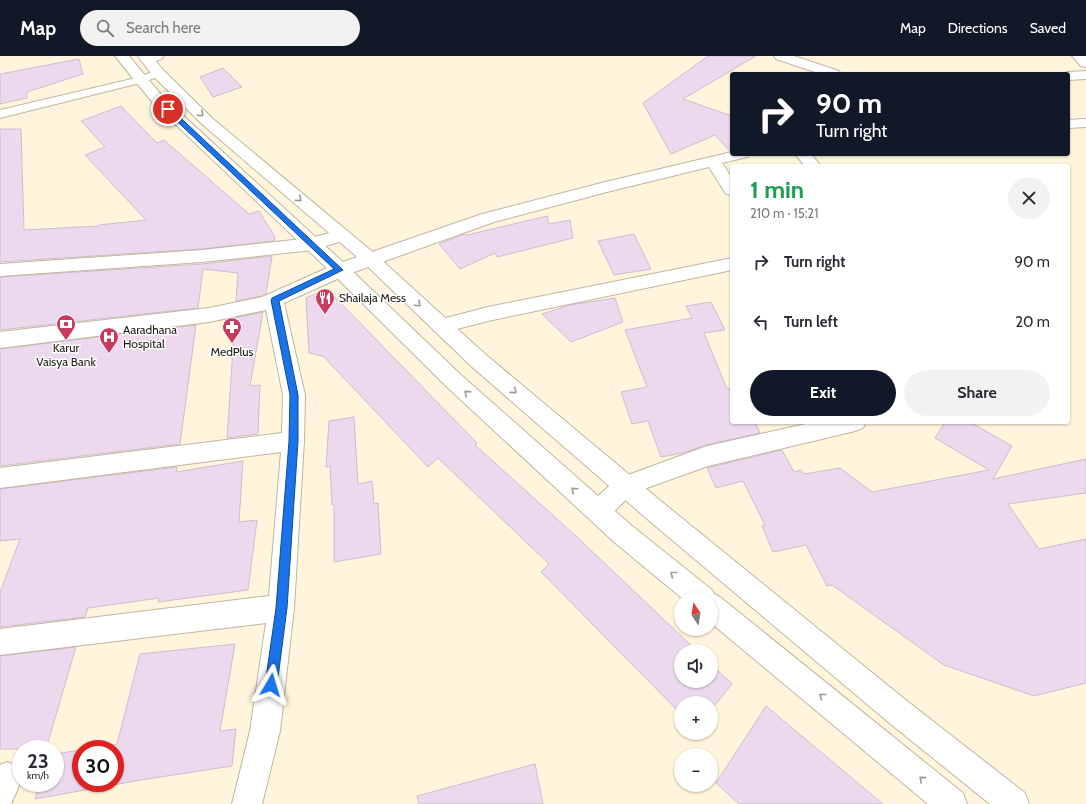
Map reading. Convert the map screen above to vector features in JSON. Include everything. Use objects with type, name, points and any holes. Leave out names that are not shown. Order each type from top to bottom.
[{"type":"street","points":[[122,56],[149,65],[208,122],[369,258],[478,360],[625,486],[897,710],[1014,804]]},
{"type":"street","points":[[781,56],[828,72]]},
{"type":"street","points":[[1079,56],[1086,63]]},
{"type":"street","points":[[149,65],[158,100],[313,244],[454,381],[598,511],[695,592]]},
{"type":"street","points":[[1070,76],[1086,75]]},
{"type":"street","points":[[1070,124],[1083,124]]},
{"type":"street","points":[[0,340],[209,315],[244,309],[274,300],[369,258],[488,218],[605,187],[734,156]]},
{"type":"street","points":[[805,156],[811,164]]},
{"type":"street","points":[[713,161],[730,187]]},
{"type":"street","points":[[0,270],[202,256],[313,244],[342,235]]},
{"type":"street","points":[[441,326],[496,312],[730,264]]},
{"type":"street","points":[[247,804],[265,731],[281,608],[293,441],[294,395],[274,300]]},
{"type":"street","points":[[598,511],[625,486],[707,456],[846,424]]},
{"type":"street","points":[[0,478],[293,441]]},
{"type":"street","points":[[0,642],[281,608]]},
{"type":"street","points":[[718,612],[952,804]]},
{"type":"lane","points":[[0,114],[149,65]]},
{"type":"building","points":[[708,56],[756,56],[683,99],[730,115],[730,151],[715,135],[671,154],[643,103]]},
{"type":"building","points":[[79,59],[83,74],[27,92],[27,98],[0,104],[0,74]]},
{"type":"building","points":[[223,68],[242,87],[213,97],[200,77]]},
{"type":"building","points":[[121,106],[157,143],[164,140],[249,214],[259,211],[275,237],[274,241],[202,249],[0,262],[0,129],[21,129],[24,230],[99,226],[146,220],[85,155],[105,147],[81,121]]},
{"type":"building","points":[[547,216],[549,224],[570,220],[573,238],[497,257],[495,253],[460,269],[439,244],[465,234],[467,235]]},
{"type":"building","points":[[634,234],[651,269],[614,275],[598,241]]},
{"type":"building","points":[[272,256],[266,294],[262,296],[236,301],[238,273],[203,269],[198,308],[0,330],[0,277],[202,264]]},
{"type":"building","points":[[327,289],[477,443],[475,445],[577,537],[674,629],[674,636],[681,636],[690,644],[674,644],[674,688],[718,688],[718,671],[732,684],[718,701],[718,696],[674,696],[674,707],[541,572],[549,564],[438,458],[428,467],[323,356],[309,353],[306,298]]},
{"type":"building","points":[[615,298],[623,322],[571,342],[542,314],[570,305]]},
{"type":"building","points":[[711,302],[725,330],[704,333],[727,389],[730,388],[730,424],[756,424],[760,433],[706,445],[683,453],[661,457],[648,421],[632,424],[621,392],[647,387],[625,330],[692,318],[686,306]]},
{"type":"building","points":[[263,312],[250,386],[260,385],[258,434],[227,438],[235,318]]},
{"type":"building","points":[[196,325],[180,444],[0,466],[0,349]]},
{"type":"building","points":[[354,417],[358,484],[372,481],[374,504],[378,503],[381,554],[334,562],[334,504],[332,505],[330,466],[326,467],[329,421]]},
{"type":"building","points":[[944,424],[974,424],[1012,446],[993,479],[1086,459],[1086,493],[1008,504],[1039,549],[1086,539],[1086,683],[1034,696],[944,665],[832,585],[827,586],[806,545],[773,552],[762,526],[765,525],[743,481],[716,488],[707,468],[782,450],[794,472],[801,470],[804,474],[840,468],[872,492],[989,470],[935,438]]},
{"type":"building","points":[[243,461],[239,522],[257,520],[248,590],[158,602],[159,598],[88,608],[85,617],[0,627],[0,592],[20,539],[0,541],[0,489],[177,467],[176,472]]},
{"type":"building","points":[[235,644],[220,731],[236,729],[232,766],[124,783],[124,740],[118,740],[140,654]]},
{"type":"building","points":[[76,647],[49,740],[12,740],[12,749],[0,749],[0,656]]},
{"type":"building","points":[[766,706],[883,804],[739,804],[718,785],[718,780]]},
{"type":"building","points":[[72,751],[72,792],[74,792],[35,799],[37,792],[64,792],[64,753]]},
{"type":"building","points":[[535,764],[543,804],[419,804],[417,796]]},
{"type":"place","name":"Shailaja Mess","points":[[325,315]]},
{"type":"place","name":"Karur Vaisya Bank","points":[[66,341]]},
{"type":"place","name":"MedPlus","points":[[232,344]]},
{"type":"place","name":"Aaradhana Hospital","points":[[109,354]]},
{"type":"route","points":[[168,109],[340,270],[310,282],[274,300],[294,395],[293,441],[281,608],[271,685]]}]
